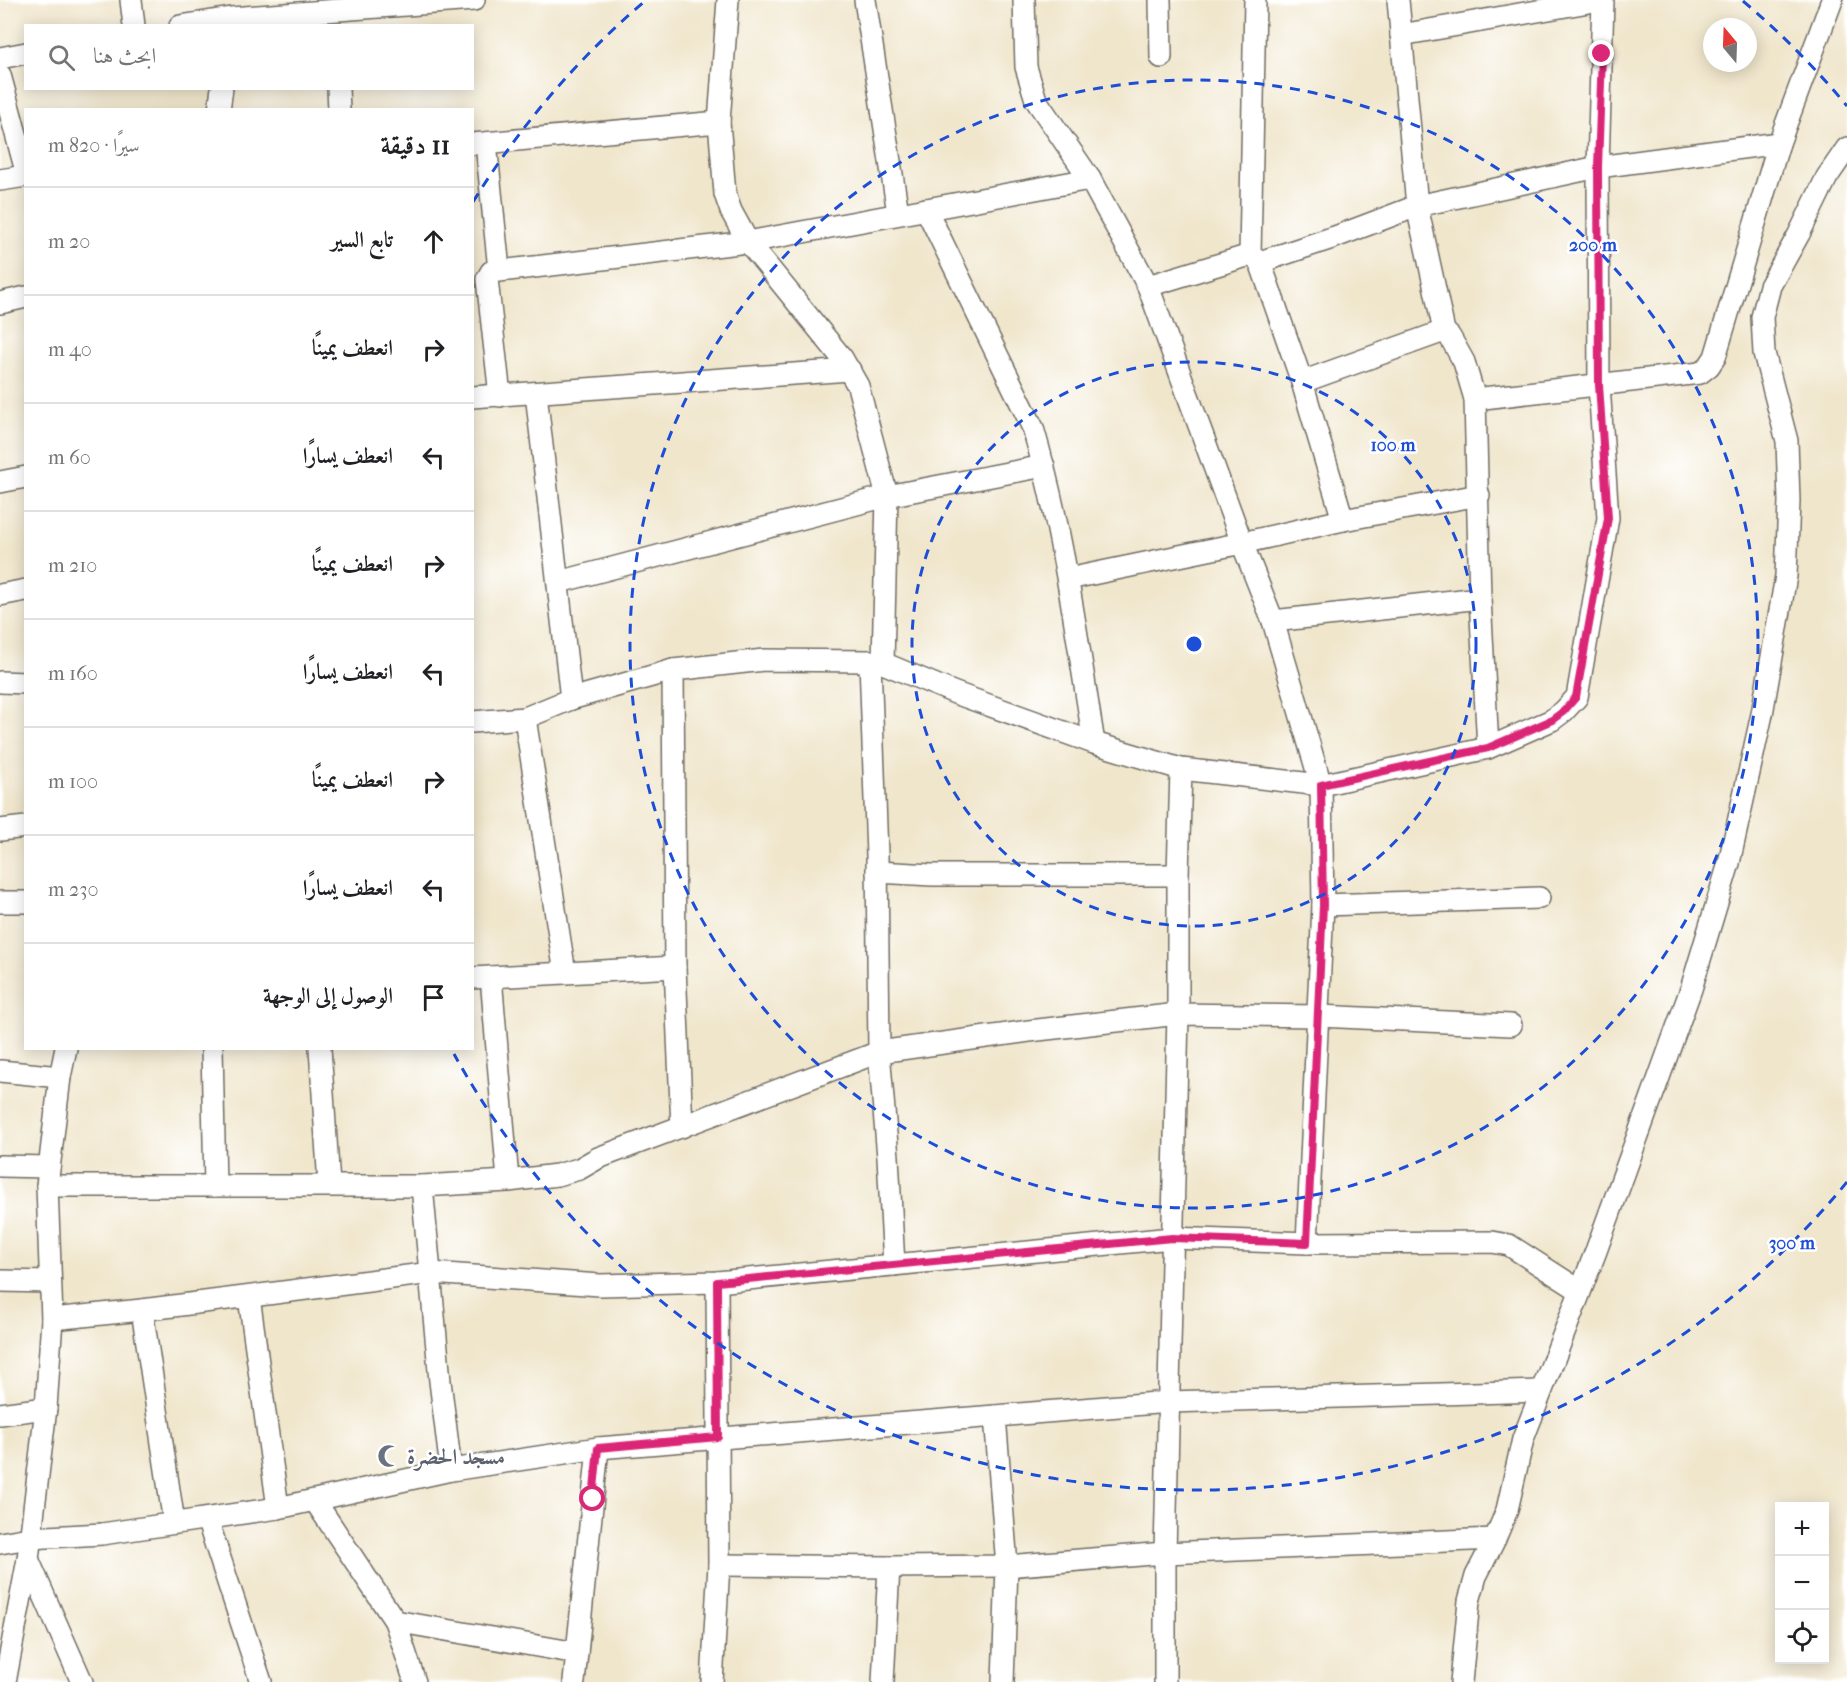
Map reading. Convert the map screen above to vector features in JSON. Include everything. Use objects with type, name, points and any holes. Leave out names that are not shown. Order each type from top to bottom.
[{"type":"street","points":[[131,0],[134,24]]},
{"type":"street","points":[[189,24],[232,14],[334,18],[474,0]]},
{"type":"street","points":[[728,0],[719,123],[725,194],[748,242],[850,370],[858,386],[887,496],[877,662],[877,872],[879,1052],[894,1265]]},
{"type":"street","points":[[865,0],[898,213]]},
{"type":"street","points":[[1024,0],[1026,67],[1036,100],[1090,179],[1148,286],[1273,621],[1321,785],[1323,905],[1307,1243]]},
{"type":"street","points":[[1160,0],[1161,57]]},
{"type":"street","points":[[1254,0],[1255,259],[1302,382],[1343,519]]},
{"type":"street","points":[[1398,0],[1417,206],[1444,331],[1450,336],[1464,362],[1475,399],[1480,598],[1488,748]]},
{"type":"street","points":[[474,722],[525,718],[571,699],[672,670],[764,660],[877,662],[1094,743],[1181,769],[1321,785],[1488,748],[1552,720],[1564,711],[1576,697],[1608,518],[1599,385],[1598,167],[1601,0],[1401,35]]},
{"type":"street","points":[[1475,399],[1700,373],[1709,366],[1715,357],[1779,143],[1832,0]]},
{"type":"street","points":[[0,58],[24,53]]},
{"type":"street","points":[[0,75],[24,164]]},
{"type":"street","points":[[219,108],[222,90]]},
{"type":"street","points":[[338,90],[339,108]]},
{"type":"street","points":[[499,270],[479,143],[719,123]]},
{"type":"street","points":[[1148,286],[1335,237],[1417,206],[1598,167],[1779,143]]},
{"type":"street","points":[[1461,1682],[1469,1601],[1476,1576],[1507,1510],[1522,1439],[1596,1251],[1691,989],[1728,863],[1762,714],[1786,576],[1789,501],[1787,441],[1764,353],[1762,317],[1770,286],[1827,177],[1847,148]]},
{"type":"street","points":[[0,180],[24,176]]},
{"type":"street","points":[[500,396],[487,279],[491,272],[748,242],[1090,179]]},
{"type":"street","points":[[926,209],[1033,428],[1044,466],[1068,579],[1094,743]]},
{"type":"street","points":[[0,303],[24,297]]},
{"type":"street","points":[[1302,382],[1444,331]]},
{"type":"street","points":[[474,397],[850,370]]},
{"type":"street","points":[[536,393],[571,699]]},
{"type":"street","points":[[559,582],[887,496],[1044,466]]},
{"type":"street","points":[[0,482],[24,477]]},
{"type":"street","points":[[1068,579],[1242,543],[1343,519],[1479,495]]},
{"type":"street","points":[[0,595],[24,590]]},
{"type":"street","points":[[1273,621],[1480,598]]},
{"type":"street","points":[[672,670],[675,967],[682,1127]]},
{"type":"street","points":[[0,682],[24,683]]},
{"type":"street","points":[[525,718],[565,973]]},
{"type":"street","points":[[1165,1682],[1165,1553],[1178,1014],[1181,769]]},
{"type":"street","points":[[0,830],[24,827]]},
{"type":"street","points":[[877,872],[932,875],[1178,875]]},
{"type":"street","points":[[1323,905],[1539,898]]},
{"type":"street","points":[[0,902],[24,902]]},
{"type":"street","points":[[508,1181],[482,977],[675,967]]},
{"type":"street","points":[[0,1166],[48,1177],[215,1186],[422,1186],[508,1181],[557,1175],[579,1169],[598,1158],[879,1052],[1029,1031],[1178,1014],[1319,1016],[1511,1025]]},
{"type":"street","points":[[5,1682],[28,1559],[46,1408],[52,1319],[48,1177],[60,1077],[66,1050]]},
{"type":"street","points":[[212,1050],[215,1186]]},
{"type":"street","points":[[320,1050],[329,1185]]},
{"type":"street","points":[[0,1071],[60,1077]]},
{"type":"street","points":[[422,1186],[440,1381],[451,1470]]},
{"type":"street","points":[[52,1319],[142,1310],[431,1273],[600,1285],[717,1282],[1172,1238],[1307,1243],[1492,1242],[1509,1245],[1579,1290]]},
{"type":"street","points":[[0,1281],[50,1282]]},
{"type":"street","points":[[712,1682],[719,1565],[717,1282]]},
{"type":"street","points":[[249,1297],[278,1508]]},
{"type":"street","points":[[142,1310],[174,1523]]},
{"type":"street","points":[[0,1543],[29,1538],[102,1534],[278,1508],[315,1502],[451,1470],[598,1448],[1169,1402],[1541,1391]]},
{"type":"street","points":[[0,1414],[46,1408]]},
{"type":"street","points":[[995,1416],[1007,1566],[1003,1682]]},
{"type":"street","points":[[574,1682],[598,1448]]},
{"type":"street","points":[[315,1502],[395,1621],[415,1682]]},
{"type":"street","points":[[207,1519],[261,1682]]},
{"type":"street","points":[[719,1565],[1007,1566],[1165,1553],[1495,1539]]},
{"type":"street","points":[[28,1559],[82,1682]]},
{"type":"street","points":[[883,1682],[889,1567]]},
{"type":"street","points":[[395,1621],[577,1653]]},
{"type":"place","name":"مسجد الحضرة","points":[[389,1456]]},
{"type":"route","points":[[593,1499],[598,1448],[718,1437],[717,1282],[1172,1238],[1307,1243],[1323,905],[1321,785],[1488,748],[1552,720],[1564,711],[1576,697],[1608,518],[1599,385],[1598,167],[1602,54]]}]
